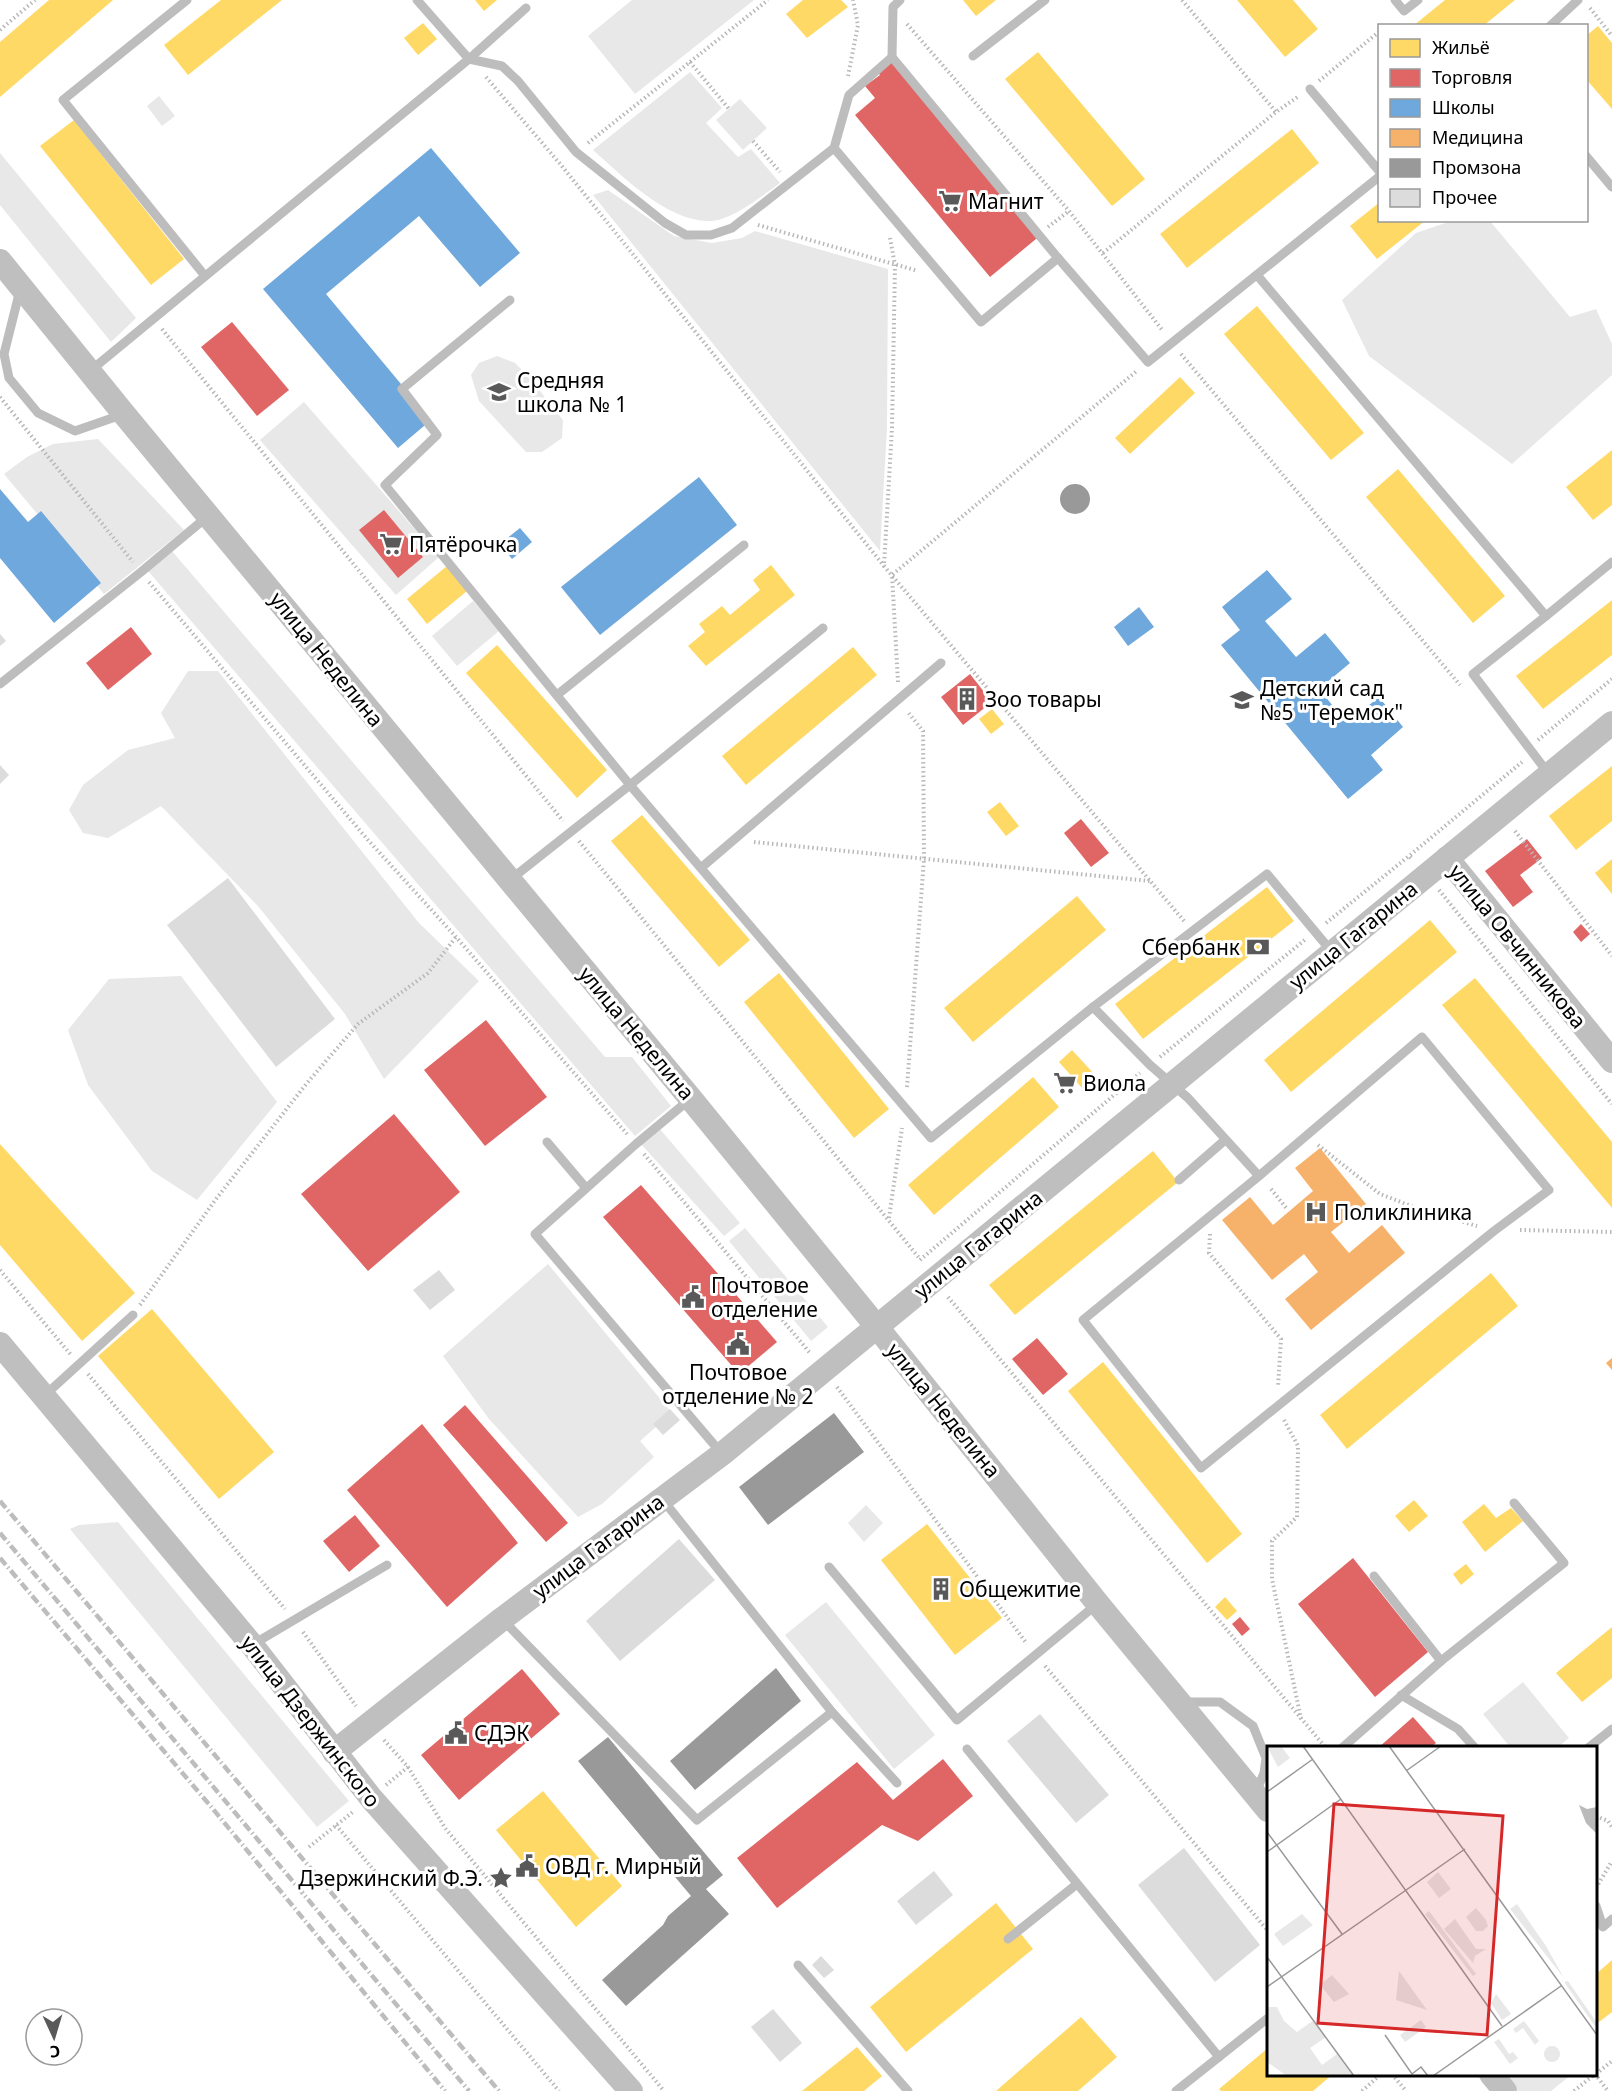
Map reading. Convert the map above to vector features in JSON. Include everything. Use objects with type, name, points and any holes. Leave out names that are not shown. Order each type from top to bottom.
[{"type":"street","name":"улица Неделина","points":[[0,261],[691,1099],[1098,1604],[1265,1806]]},
{"type":"street","name":"улица Гагарина","points":[[334,1752],[502,1619],[722,1454],[1612,723]]},
{"type":"street","name":"улица Овчинникова","points":[[1447,858],[1612,1061]]},
{"type":"street","name":"улица Дзержинского","points":[[0,1344],[252,1645],[371,1798],[631,2091]]},
{"type":"street","points":[[1493,2076],[1505,2091]]},
{"type":"lane","points":[[187,0],[63,100],[205,276]]},
{"type":"lane","points":[[417,0],[469,59],[502,66],[518,81],[576,152],[665,223],[686,236],[711,235],[744,221],[834,148],[849,95],[892,57]]},
{"type":"lane","points":[[973,56],[1045,0]]},
{"type":"lane","points":[[1395,0],[1404,11],[1418,0]]},
{"type":"lane","points":[[1552,24],[1578,0]]},
{"type":"lane","points":[[896,3],[892,57],[1058,258],[1148,362],[1378,176]]},
{"type":"lane","points":[[89,371],[469,59],[526,8]]},
{"type":"lane","points":[[1310,89],[1378,172]]},
{"type":"lane","points":[[834,148],[981,322],[1058,258]]},
{"type":"lane","points":[[1588,157],[1612,187]]},
{"type":"lane","points":[[1257,275],[1546,616]]},
{"type":"lane","points":[[21,287],[4,354],[9,378],[26,400],[38,413],[75,431],[124,414]]},
{"type":"lane","points":[[510,300],[402,389],[437,435],[385,485],[630,785],[931,1138],[1093,1007],[1267,874],[1332,952]]},
{"type":"lane","points":[[0,684],[209,515]]},
{"type":"lane","points":[[557,695],[744,545]]},
{"type":"lane","points":[[1548,774],[1473,674],[1612,562]]},
{"type":"lane","points":[[510,880],[822,628]]},
{"type":"lane","points":[[702,867],[941,663]]},
{"type":"lane","points":[[1093,1007],[1171,1085],[1188,1098],[1259,1176]]},
{"type":"lane","points":[[1422,1037],[1549,1190],[1494,1231],[1201,1468],[1083,1320],[1210,1216],[1422,1037]]},
{"type":"lane","points":[[691,1099],[535,1234],[722,1454]]},
{"type":"lane","points":[[1179,1180],[1225,1140]]},
{"type":"lane","points":[[547,1142],[586,1188]]},
{"type":"lane","points":[[44,1397],[133,1314]]},
{"type":"lane","points":[[662,1498],[832,1712],[897,1783]]},
{"type":"lane","points":[[1344,1746],[1441,1661],[1564,1563],[1515,1503]]},
{"type":"lane","points":[[252,1645],[387,1565]]},
{"type":"lane","points":[[829,1567],[957,1720],[1098,1604]]},
{"type":"lane","points":[[1374,1576],[1441,1661]]},
{"type":"lane","points":[[502,1619],[697,1820],[832,1712]]},
{"type":"lane","points":[[1401,1695],[1458,1729],[1473,1746]]},
{"type":"lane","points":[[1179,1702],[1220,1702],[1253,1726],[1266,1758],[1265,1806]]},
{"type":"lane","points":[[1591,1746],[1612,1729]]},
{"type":"lane","points":[[967,1749],[1219,2057]]},
{"type":"lane","points":[[1008,1939],[1077,1884]]},
{"type":"lane","points":[[1597,1914],[1599,1931]]},
{"type":"lane","points":[[1599,1931],[1612,1919]]},
{"type":"lane","points":[[798,1965],[908,2091]]},
{"type":"lane","points":[[1176,2091],[1267,2020]]},
{"type":"path","points":[[0,30],[35,0]]},
{"type":"path","points":[[561,165],[768,0]]},
{"type":"path","points":[[847,81],[858,25],[853,0]]},
{"type":"path","points":[[1182,0],[1276,112]]},
{"type":"path","points":[[1584,0],[1612,36]]},
{"type":"path","points":[[896,3],[1069,211],[1172,343],[1463,688]]},
{"type":"path","points":[[1103,253],[1276,112],[1310,89],[1378,33]]},
{"type":"path","points":[[469,59],[503,95],[561,165],[884,566],[1193,932]]},
{"type":"path","points":[[690,62],[729,109]]},
{"type":"path","points":[[753,141],[789,183]]},
{"type":"path","points":[[744,221],[944,279]]},
{"type":"path","points":[[884,566],[892,428],[895,265],[889,230]]},
{"type":"path","points":[[153,318],[920,1259]]},
{"type":"path","points":[[892,575],[1148,362]]},
{"type":"path","points":[[889,1219],[905,1108],[924,859],[922,731],[898,699],[892,575]]},
{"type":"path","points":[[1524,760],[1529,748],[1612,679]]},
{"type":"path","points":[[1483,795],[1500,813],[1612,956]]},
{"type":"path","points":[[734,840],[1151,881]]},
{"type":"path","points":[[1438,890],[1612,1104]]},
{"type":"path","points":[[133,1314],[216,1198],[307,1083],[358,1024],[429,973],[456,936]]},
{"type":"path","points":[[1309,1150],[1317,1144],[1380,1194],[1419,1209],[1494,1231],[1612,1232]]},
{"type":"path","points":[[1259,1176],[1287,1209]]},
{"type":"path","points":[[1271,1189],[1276,1182]]},
{"type":"path","points":[[1210,1216],[1209,1253],[1281,1339],[1277,1407],[1298,1446],[1297,1517],[1272,1541],[1272,1579],[1301,1720]]},
{"type":"path","points":[[0,1270],[294,1619],[369,1724],[408,1767],[445,1828],[664,2091]]},
{"type":"path","points":[[946,1295],[1324,1746]]},
{"type":"path","points":[[1597,1816],[1608,1821],[1612,1827]]},
{"type":"path","points":[[336,1825],[559,2091]]},
{"type":"path","points":[[309,1847],[321,1839]]},
{"type":"path","points":[[1597,1886],[1612,1861]]},
{"type":"path","points":[[1597,2072],[1612,2061]]},
{"type":"path","points":[[1362,2091],[1379,2076]]},
{"type":"path","points":[[1394,2076],[1406,2091]]},
{"type":"path","points":[[1574,2091],[1593,2076]]},
{"type":"path","points":[[1597,2076],[1608,2091]]},
{"type":"shaded area","points":[[632,0],[754,0],[635,94],[588,36]]},
{"type":"shaded area","points":[[690,72],[722,108],[706,123],[738,157],[751,149],[780,183],[747,206],[719,220],[695,220],[663,206],[632,184],[593,150]]},
{"type":"shaded area","points":[[159,96],[175,116],[162,126],[147,106]]},
{"type":"shaded area","points":[[740,99],[767,128],[743,150],[716,120]]},
{"type":"shaded area","points":[[0,153],[136,318],[111,342],[0,205]]},
{"type":"shaded area","points":[[608,190],[674,236],[712,243],[742,238],[755,231],[888,269],[887,428],[880,551],[593,195]]},
{"type":"shaded area","points":[[1448,222],[1491,222],[1570,317],[1596,309],[1612,344],[1612,375],[1512,464],[1369,356],[1342,300],[1416,233]]},
{"type":"shaded area","points":[[497,356],[515,363],[563,420],[562,438],[542,452],[526,452],[479,401],[471,375],[479,363]]},
{"type":"shaded area","points":[[304,402],[439,557],[396,595],[260,440]]},
{"type":"shaded area","points":[[98,439],[184,530],[104,594],[4,474],[27,457],[53,444]]},
{"type":"shaded area","points":[[172,551],[605,1057],[632,1057],[671,1106],[635,1136],[148,571]]},
{"type":"shaded area","points":[[473,601],[499,631],[457,666],[432,636]]},
{"type":"shaded area","points":[[188,671],[218,671],[419,923],[479,981],[384,1079],[345,1014],[257,905],[161,806],[108,838],[83,833],[69,810],[83,785],[128,750],[175,738],[161,713]]},
{"type":"shaded area","points":[[181,976],[277,1102],[197,1200],[152,1171],[88,1085],[68,1030],[109,979]]},
{"type":"shaded area","points":[[659,1128],[740,1223],[724,1236],[641,1144]]},
{"type":"shaded area","points":[[745,1228],[828,1327],[811,1341],[729,1241]]},
{"type":"shaded area","points":[[548,1264],[672,1413],[640,1441],[654,1457],[602,1504],[578,1517],[489,1419],[443,1356]]},
{"type":"shaded area","points":[[866,1505],[883,1523],[864,1542],[848,1523]]},
{"type":"shaded area","points":[[118,1522],[349,1801],[317,1827],[70,1529],[79,1525]]},
{"type":"shaded area","points":[[826,1602],[935,1735],[894,1769],[785,1635]]},
{"type":"shaded area","points":[[1523,1682],[1569,1738],[1559,1746],[1509,1746],[1483,1714]]},
{"type":"shaded area","points":[[1505,2076],[1570,2076],[1551,2091],[1518,2091]]},
{"type":"building: Жильё","points":[[49,0],[113,0],[0,97],[0,42]]},
{"type":"building: Жильё","points":[[221,0],[282,0],[188,75],[164,45]]},
{"type":"building: Жильё","points":[[475,0],[497,0],[484,11]]},
{"type":"building: Жильё","points":[[803,0],[841,0],[848,7],[807,38],[786,14]]},
{"type":"building: Жильё","points":[[963,0],[996,0],[976,16]]},
{"type":"building: Жильё","points":[[1237,0],[1293,0],[1318,29],[1285,57]]},
{"type":"building: Жильё","points":[[1445,0],[1515,0],[1485,24],[1415,24]]},
{"type":"building: Жильё","points":[[423,23],[437,39],[418,55],[404,38]]},
{"type":"building: Жильё","points":[[1598,26],[1612,43],[1612,109],[1588,81],[1588,34]]},
{"type":"building: Жильё","points":[[1038,52],[1145,179],[1112,206],[1005,79]]},
{"type":"building: Жильё","points":[[74,120],[184,259],[151,285],[40,146]]},
{"type":"building: Жильё","points":[[1292,129],[1319,163],[1187,268],[1160,234]]},
{"type":"building: Жильё","points":[[1378,204],[1378,222],[1423,222],[1377,259],[1350,226]]},
{"type":"building: Жильё","points":[[1257,306],[1364,433],[1331,460],[1224,334]]},
{"type":"building: Жильё","points":[[1180,377],[1195,393],[1130,454],[1115,438]]},
{"type":"building: Жильё","points":[[1612,450],[1612,505],[1593,520],[1566,487]]},
{"type":"building: Жильё","points":[[1398,469],[1505,596],[1473,623],[1366,497]]},
{"type":"building: Жильё","points":[[771,565],[795,595],[706,666],[688,646],[705,632],[699,624],[722,606],[730,615],[760,590],[753,580]]},
{"type":"building: Жильё","points":[[447,566],[467,591],[427,624],[407,599]]},
{"type":"building: Жильё","points":[[1612,600],[1612,655],[1543,709],[1516,676]]},
{"type":"building: Жильё","points":[[497,645],[607,770],[577,798],[466,673]]},
{"type":"building: Жильё","points":[[853,647],[877,675],[746,785],[722,756]]},
{"type":"building: Жильё","points":[[992,709],[1004,724],[991,734],[979,719]]},
{"type":"building: Жильё","points":[[1612,766],[1612,821],[1576,850],[1549,816]]},
{"type":"building: Жильё","points":[[1000,802],[1019,826],[1006,836],[987,812]]},
{"type":"building: Жильё","points":[[642,815],[750,940],[719,967],[611,841]]},
{"type":"building: Жильё","points":[[1612,859],[1612,894],[1595,873]]},
{"type":"building: Жильё","points":[[1267,887],[1294,921],[1143,1039],[1115,1004]]},
{"type":"building: Жильё","points":[[1077,896],[1106,930],[973,1042],[944,1008]]},
{"type":"building: Жильё","points":[[1430,920],[1457,952],[1291,1092],[1264,1060]]},
{"type":"building: Жильё","points":[[779,973],[889,1109],[854,1138],[744,1002]]},
{"type":"building: Жильё","points":[[1475,978],[1612,1142],[1612,1208],[1442,1005]]},
{"type":"building: Жильё","points":[[1072,1050],[1096,1076],[1082,1088],[1059,1062]]},
{"type":"building: Жильё","points":[[1033,1077],[1059,1107],[934,1215],[908,1185]]},
{"type":"building: Жильё","points":[[0,1144],[135,1293],[82,1341],[0,1245]]},
{"type":"building: Жильё","points":[[1153,1151],[1178,1182],[1015,1315],[989,1285]]},
{"type":"building: Жильё","points":[[1491,1273],[1518,1306],[1347,1449],[1320,1415]]},
{"type":"building: Жильё","points":[[152,1309],[274,1452],[219,1499],[98,1356]]},
{"type":"building: Жильё","points":[[1103,1362],[1242,1534],[1207,1563],[1068,1391]]},
{"type":"building: Жильё","points":[[1414,1500],[1428,1516],[1409,1532],[1395,1516]]},
{"type":"building: Жильё","points":[[1484,1504],[1496,1518],[1511,1508],[1523,1521],[1485,1552],[1462,1522]]},
{"type":"building: Жильё","name":"Общежитие","points":[[927,1524],[1002,1618],[955,1655],[881,1560]]},
{"type":"building: Жильё","points":[[1466,1564],[1474,1574],[1461,1585],[1453,1574]]},
{"type":"building: Жильё","points":[[1225,1597],[1237,1611],[1227,1620],[1215,1607]]},
{"type":"building: Жильё","points":[[1612,1627],[1612,1678],[1582,1702],[1556,1673]]},
{"type":"building: Жильё","points":[[543,1791],[622,1886],[576,1927],[496,1830]]},
{"type":"building: Жильё","points":[[996,1903],[1033,1949],[906,2052],[870,2007]]},
{"type":"building: Жильё","points":[[1612,1960],[1612,2012],[1599,2022],[1597,2019],[1597,1973]]},
{"type":"building: Жильё","points":[[1081,2017],[1117,2057],[1078,2091],[996,2091]]},
{"type":"building: Жильё","points":[[857,2047],[882,2076],[864,2091],[802,2091]]},
{"type":"building: Жильё","points":[[1267,2049],[1267,2076],[1331,2076],[1313,2091],[1221,2091],[1219,2089]]},
{"type":"building: Торговля","points":[[894,55],[1042,234],[990,277],[855,115],[875,98],[865,86],[880,75],[876,70]]},
{"type":"building: Торговля","points":[[232,322],[289,390],[257,416],[201,347]]},
{"type":"building: Торговля","name":"Пятёрочка","points":[[384,510],[423,557],[398,578],[359,530]]},
{"type":"building: Торговля","points":[[131,627],[152,654],[108,690],[86,663]]},
{"type":"building: Торговля","name":"Зоо товары","points":[[970,674],[992,702],[963,725],[941,697]]},
{"type":"building: Торговля","points":[[1081,819],[1109,853],[1091,867],[1064,833]]},
{"type":"building: Торговля","points":[[1527,839],[1542,858],[1520,875],[1533,892],[1513,907],[1485,871]]},
{"type":"building: Торговля","points":[[1581,924],[1590,934],[1581,942],[1573,932]]},
{"type":"building: Торговля","points":[[486,1020],[547,1097],[485,1146],[424,1070]]},
{"type":"building: Торговля","points":[[394,1114],[460,1192],[368,1271],[301,1194]]},
{"type":"building: Торговля","points":[[641,1185],[777,1342],[739,1374],[603,1217]]},
{"type":"building: Торговля","points":[[1037,1338],[1068,1374],[1043,1395],[1012,1359]]},
{"type":"building: Торговля","points":[[465,1405],[568,1523],[546,1542],[443,1425]]},
{"type":"building: Торговля","points":[[422,1424],[518,1543],[447,1607],[347,1490]]},
{"type":"building: Торговля","points":[[355,1515],[380,1546],[349,1572],[323,1541]]},
{"type":"building: Торговля","points":[[1353,1558],[1428,1652],[1375,1697],[1298,1604]]},
{"type":"building: Торговля","points":[[1240,1617],[1250,1629],[1242,1636],[1232,1624]]},
{"type":"building: Торговля","points":[[522,1669],[560,1714],[459,1800],[421,1755]]},
{"type":"building: Торговля","points":[[1413,1717],[1436,1743],[1432,1746],[1380,1746]]},
{"type":"building: Торговля","points":[[943,1759],[973,1796],[918,1841],[882,1825],[777,1908],[737,1858],[857,1762],[893,1800]]},
{"type":"building: Школы","points":[[431,148],[520,253],[480,287],[419,216],[326,294],[431,420],[398,448],[263,289]]},
{"type":"building: Школы","points":[[699,477],[737,525],[600,635],[561,587]]},
{"type":"building: Школы","points":[[0,489],[28,522],[41,511],[101,583],[54,623],[0,558]]},
{"type":"building: Школы","points":[[520,528],[532,542],[512,559],[500,544]]},
{"type":"building: Школы","points":[[1267,570],[1292,599],[1265,621],[1296,657],[1325,633],[1350,663],[1319,689],[1347,723],[1379,697],[1403,727],[1371,755],[1383,770],[1348,799],[1221,645],[1240,630],[1222,607]]},
{"type":"building: Школы","points":[[1139,607],[1154,627],[1128,646],[1114,627]]},
{"type":"building: Медицина","points":[[1320,1148],[1366,1204],[1331,1232],[1349,1253],[1382,1225],[1405,1253],[1311,1330],[1285,1299],[1318,1272],[1304,1254],[1272,1280],[1222,1220],[1250,1197],[1273,1225],[1313,1191],[1295,1168]]},
{"type":"building: Медицина","points":[[1612,1358],[1612,1370],[1606,1363]]},
{"type":"building: Промзона","points":[[1075,484],[1086,488],[1090,499],[1086,510],[1075,514],[1064,510],[1060,499],[1064,488]]},
{"type":"building: Промзона","points":[[834,1413],[864,1452],[768,1525],[739,1487]]},
{"type":"building: Промзона","points":[[776,1668],[801,1701],[695,1790],[670,1761]]},
{"type":"building: Промзона","points":[[608,1737],[723,1875],[706,1889],[729,1914],[626,2006],[602,1980],[663,1925],[668,1916],[691,1896],[578,1761]]},
{"type":"building: Прочее","points":[[0,634],[6,641],[0,646]]},
{"type":"building: Прочее","points":[[0,765],[9,775],[0,784]]},
{"type":"building: Прочее","points":[[228,878],[335,1019],[276,1067],[167,925]]},
{"type":"building: Прочее","points":[[439,1270],[455,1290],[430,1310],[413,1290]]},
{"type":"building: Прочее","points":[[670,1409],[680,1420],[663,1435],[653,1424]]},
{"type":"building: Прочее","points":[[679,1539],[715,1580],[620,1661],[586,1621]]},
{"type":"building: Прочее","points":[[1040,1714],[1109,1795],[1076,1823],[1007,1741]]},
{"type":"building: Прочее","points":[[1184,1848],[1260,1945],[1215,1982],[1138,1885]]},
{"type":"building: Прочее","points":[[934,1871],[953,1895],[916,1925],[897,1901]]},
{"type":"building: Прочее","points":[[821,1956],[834,1970],[824,1978],[812,1965]]},
{"type":"building: Прочее","points":[[773,2009],[802,2043],[780,2062],[751,2027]]},
{"type":"railway","points":[[0,1501],[499,2091]]},
{"type":"railway","points":[[0,1533],[469,2091]]},
{"type":"railway","points":[[0,1558],[213,1809],[445,2091]]},
{"type":"place","name":"Магнит","points":[[950,201]]},
{"type":"place","name":"Средняя школа № 1","points":[[499,392]]},
{"type":"place","name":"Пятёрочка","points":[[391,544]]},
{"type":"place","name":"Зоо товары","points":[[967,699]]},
{"type":"place","name":"Детский сад №5 \"Теремок\"","points":[[1242,700]]},
{"type":"place","name":"Сбербанк","points":[[1258,947]]},
{"type":"place","name":"Виола","points":[[1065,1083]]},
{"type":"place","name":"Поликлиника","points":[[1316,1212]]},
{"type":"place","name":"Почтовое отделение","points":[[693,1297]]},
{"type":"place","name":"Почтовое отделение № 2","points":[[738,1344]]},
{"type":"place","name":"Общежитие","points":[[941,1589]]},
{"type":"place","name":"СДЭК","points":[[456,1733]]},
{"type":"place","name":"ОВД г. Мирный","points":[[527,1866]]},
{"type":"place","name":"Дзержинский Ф.Э.","points":[[501,1878]]}]
